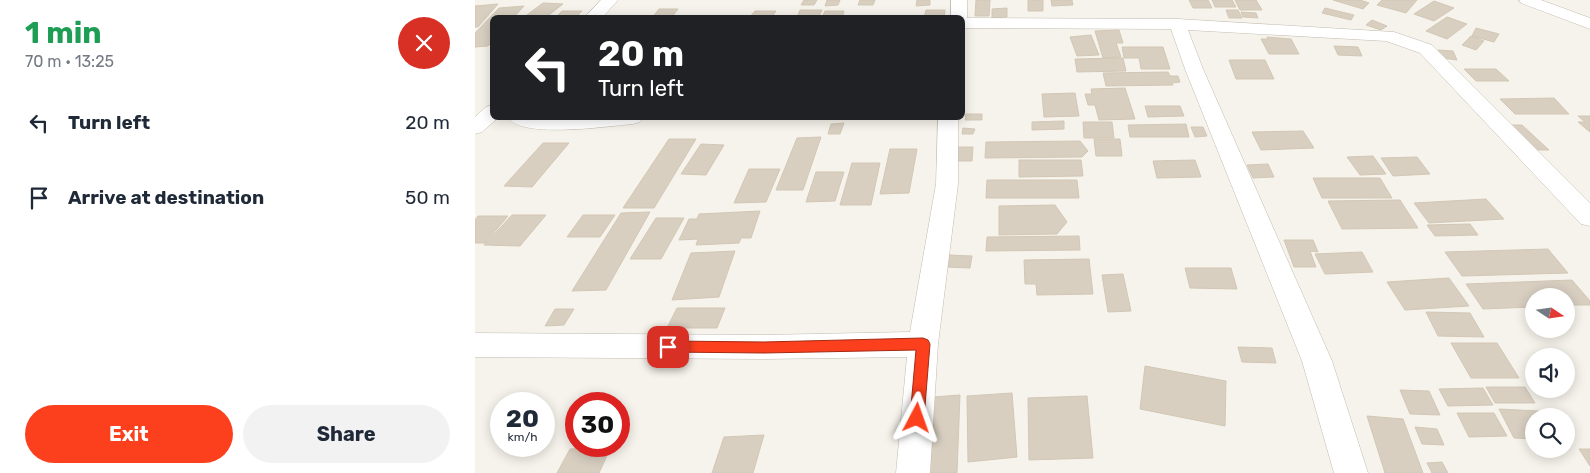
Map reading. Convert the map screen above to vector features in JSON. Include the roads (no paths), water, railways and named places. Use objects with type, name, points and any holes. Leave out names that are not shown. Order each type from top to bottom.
[{"type":"street","points":[[595,15],[610,0]]},
{"type":"street","points":[[959,0],[959,15]]},
{"type":"street","points":[[1527,0],[1590,24]]},
{"type":"street","points":[[965,23],[1178,24],[1363,33],[1389,36],[1426,50],[1590,218]]},
{"type":"street","points":[[1178,24],[1194,69],[1317,361],[1351,473]]},
{"type":"street","points":[[475,112],[490,111]]},
{"type":"street","points":[[475,128],[490,114]]},
{"type":"street","points":[[526,120],[541,124],[602,120]]},
{"type":"street","points":[[913,473],[923,344],[947,184],[948,120]]},
{"type":"street","points":[[475,345],[764,348],[923,344]]}]
